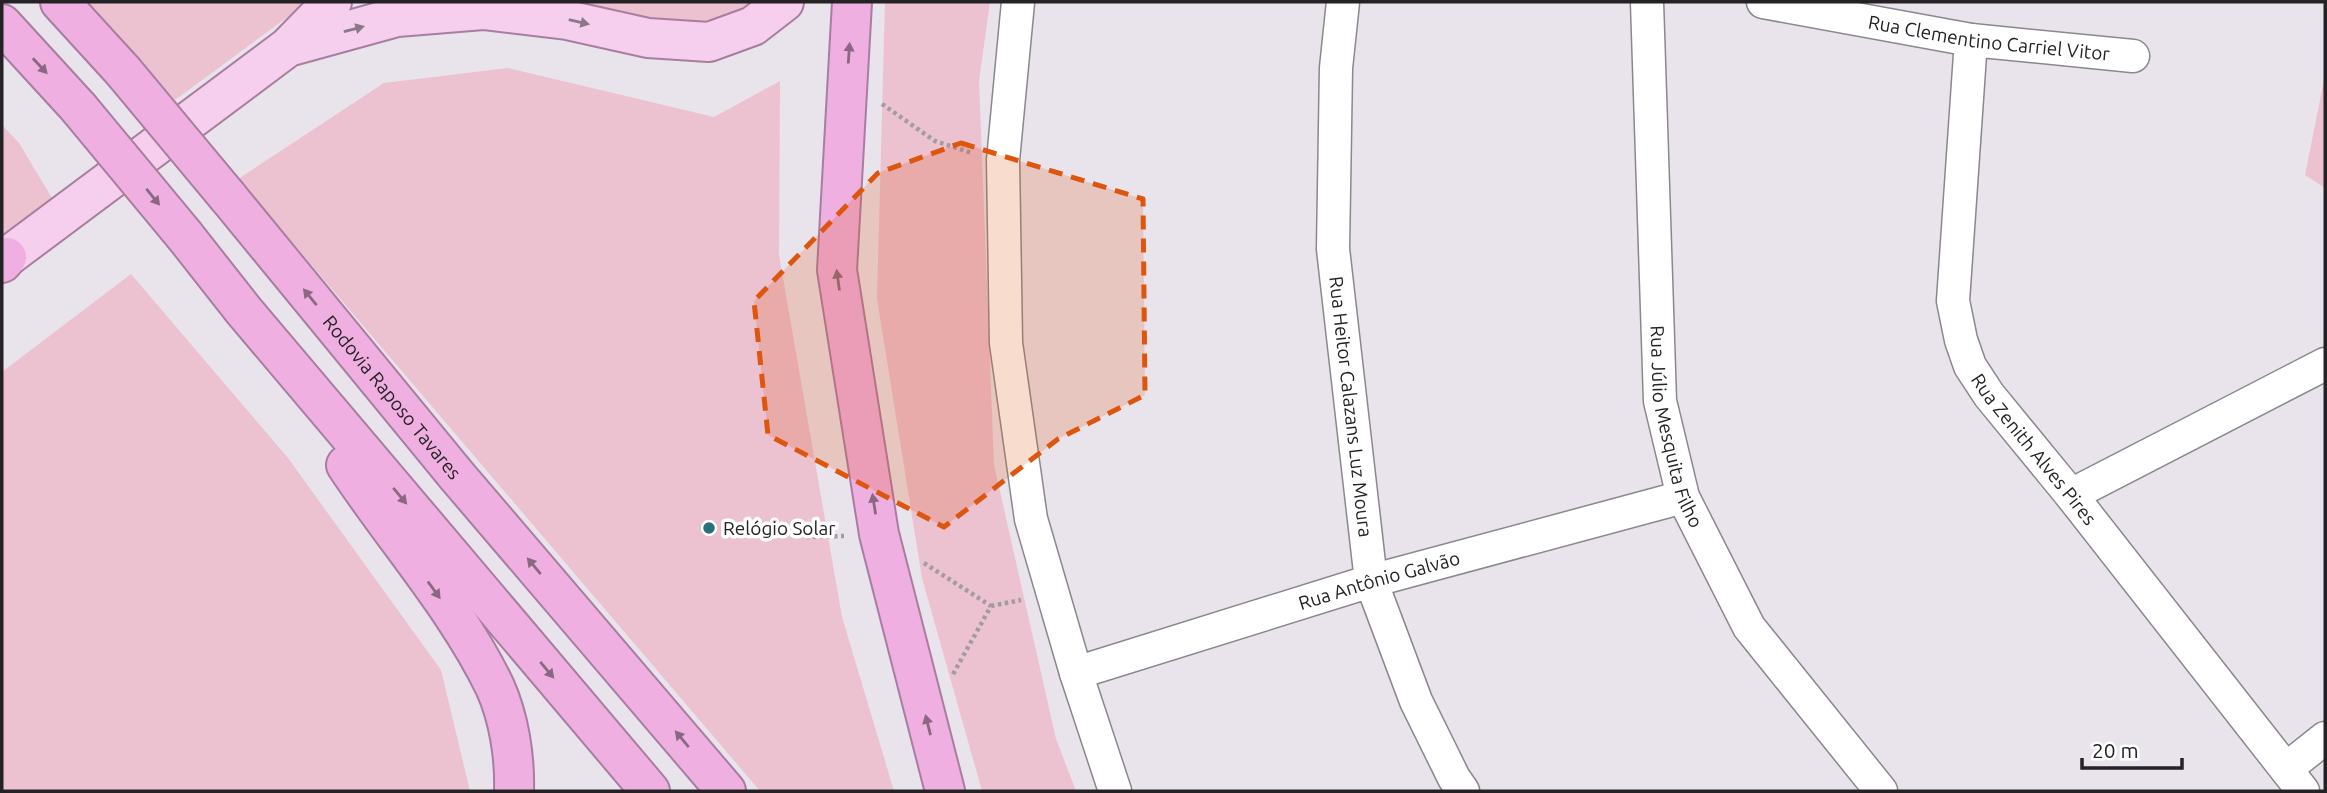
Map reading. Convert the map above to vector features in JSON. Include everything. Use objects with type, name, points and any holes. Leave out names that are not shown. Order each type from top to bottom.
[{"type":"highway","name":"Rodovia Raposo Tavares","points":[[60,2],[122,71],[457,476],[726,791]]},
{"type":"highway","points":[[852,2],[837,270],[879,534],[945,791]]},
{"type":"highway","points":[[2,24],[78,107],[244,311],[650,791]]},
{"type":"highway","points":[[244,311],[364,492],[461,628],[496,688],[510,739],[514,791]]},
{"type":"main road","points":[[4,260],[288,47],[332,2]]},
{"type":"main road","points":[[288,47],[397,17],[483,10],[567,20],[648,38],[709,42],[753,26],[784,2]]},
{"type":"street","points":[[1018,2],[1003,160],[1008,356],[1031,519],[1076,673],[1115,791]]},
{"type":"street","name":"Rua Heitor Calazans Luz Moura","points":[[1343,2],[1336,68],[1333,248],[1371,581],[1416,701],[1463,791]]},
{"type":"street","name":"Rua Júlio Mesquita Filho","points":[[1647,2],[1660,401],[1683,497],[1749,626],[1881,791]]},
{"type":"street","name":"Rua Clementino Carriel Vitor","points":[[1763,2],[1971,40],[2133,56]]},
{"type":"street","name":"Rua Zenith Alves Pires","points":[[1971,40],[1953,301],[1961,340],[1970,366],[1989,395],[2295,780]]},
{"type":"street","points":[[2071,495],[2325,364]]},
{"type":"street","name":"Rua Antônio Galvão","points":[[1076,673],[1371,581],[1683,497]]},
{"type":"street","points":[[2295,780],[2325,738]]},
{"type":"path","points":[[848,69],[884,106],[935,141],[1003,160]]},
{"type":"path","points":[[879,534],[991,606],[927,720]]},
{"type":"highlighted area","points":[[961,143],[1143,199],[1145,395],[1058,439],[944,527],[768,435],[754,301],[878,173]]},
{"type":"shaded area","points":[[77,2],[308,2],[175,100]]},
{"type":"shaded area","points":[[534,2],[762,2],[706,26]]},
{"type":"shaded area","points":[[885,2],[990,2],[979,81],[994,465],[1056,739],[1076,791],[982,791],[922,578],[877,299]]},
{"type":"shaded area","points":[[508,68],[714,117],[780,81],[779,255],[842,617],[894,791],[760,791],[238,179],[384,83]]},
{"type":"shaded area","points":[[2325,75],[2325,188],[2305,175]]},
{"type":"shaded area","points":[[2,125],[19,143],[58,208],[2,243]]},
{"type":"shaded area","points":[[131,274],[288,458],[441,670],[470,791],[2,791],[2,372]]},
{"type":"place","name":"Relógio Solar","points":[[709,528]]}]
